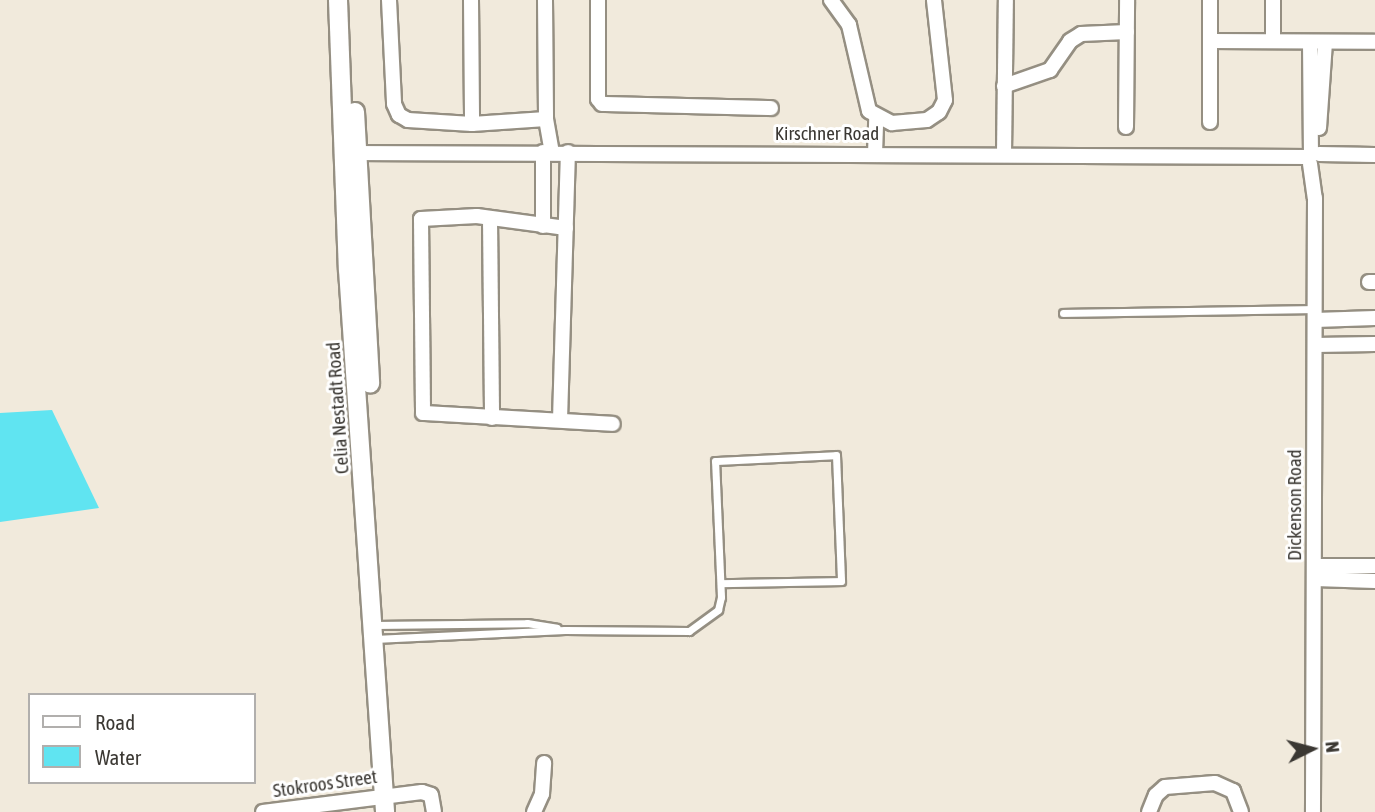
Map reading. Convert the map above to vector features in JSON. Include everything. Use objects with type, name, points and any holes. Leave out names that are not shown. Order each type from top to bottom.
[{"type":"street","name":"Celia Nestadt Road","points":[[338,0],[351,152],[389,803]]},
{"type":"street","name":"Celia Nestadt Road","points":[[349,0],[351,152]]},
{"type":"street","points":[[389,0],[394,104],[399,115],[408,120],[472,124],[546,119]]},
{"type":"street","points":[[471,0],[472,124]]},
{"type":"street","points":[[543,226],[547,152],[545,0]]},
{"type":"street","points":[[598,0],[598,99],[602,104],[771,108]]},
{"type":"street","points":[[831,0],[849,25],[869,111],[876,119],[875,154]]},
{"type":"street","points":[[876,119],[915,123],[939,112],[945,100],[944,65],[934,0]]},
{"type":"street","points":[[1004,154],[1006,0]]},
{"type":"street","points":[[1126,127],[1127,0]]},
{"type":"street","points":[[1210,0],[1210,122]]},
{"type":"street","points":[[1273,0],[1273,41]]},
{"type":"street","points":[[1004,86],[1050,70],[1070,40],[1081,34],[1127,32]]},
{"type":"street","points":[[1210,41],[1375,42]]},
{"type":"street","name":"Dickenson Road","points":[[1313,812],[1317,42]]},
{"type":"street","name":"Kirschner Road","points":[[351,152],[1316,158],[1375,155]]},
{"type":"street","points":[[560,420],[568,152]]},
{"type":"street","points":[[566,228],[431,215],[421,219],[421,406],[429,416],[613,424]]},
{"type":"street","points":[[490,219],[492,418]]},
{"type":"street","points":[[1315,314],[1375,318]]},
{"type":"street","points":[[1315,345],[1375,344]]},
{"type":"street","points":[[1314,573],[1375,566]]},
{"type":"street","points":[[1314,573],[1375,580]]},
{"type":"street","points":[[534,812],[542,794],[544,763]]},
{"type":"street","points":[[1149,812],[1156,795],[1165,787],[1215,783],[1233,791],[1241,812]]},
{"type":"street","name":"Stokroos Street","points":[[266,812],[389,803],[431,795],[434,812]]},
{"type":"lane","points":[[1063,313],[1315,314]]},
{"type":"lane","points":[[378,632],[690,631],[718,610],[722,583],[715,461],[836,455],[841,581],[722,583]]},
{"type":"lane","points":[[378,632],[527,623],[565,630]]},
{"type":"water","points":[[52,410],[99,508],[0,522],[0,413]]}]
